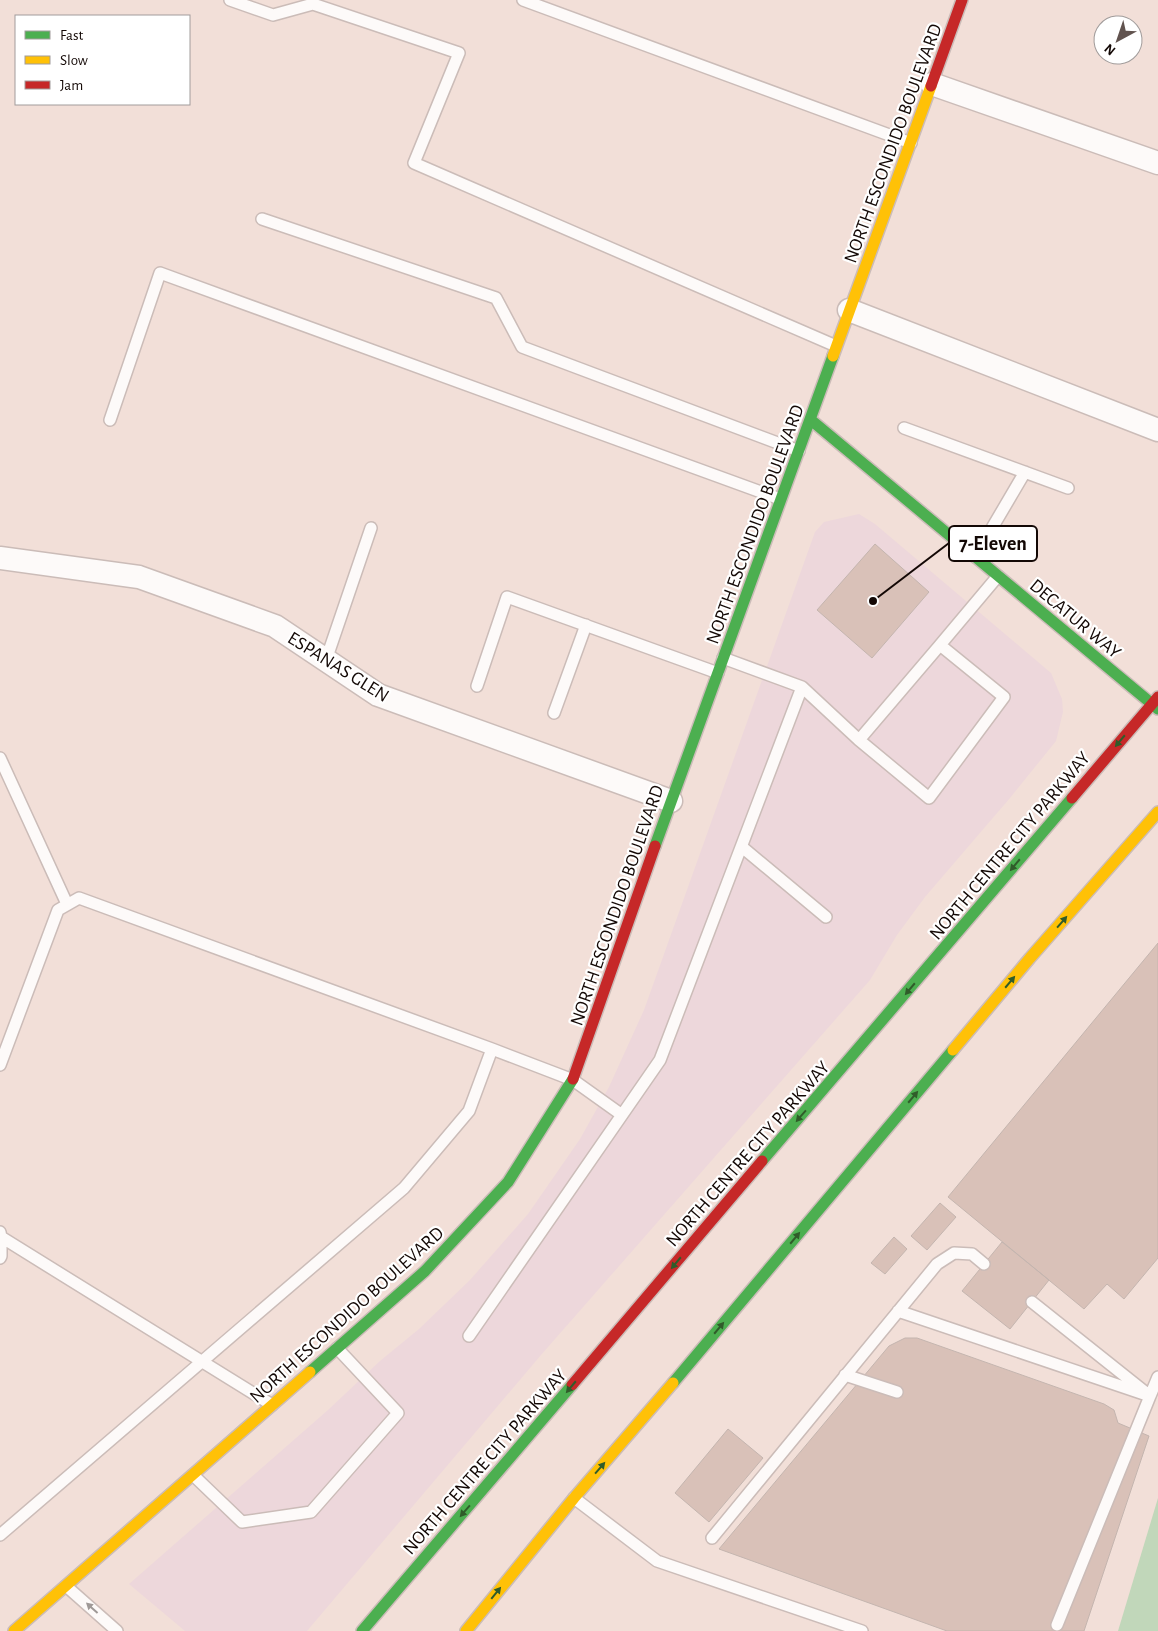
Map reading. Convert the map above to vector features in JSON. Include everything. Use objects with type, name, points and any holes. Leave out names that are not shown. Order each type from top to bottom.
[{"type":"main road","name":"NORTH ESCONDIDO BOULEVARD","points":[[14,1631],[425,1271],[508,1182],[573,1080],[671,801],[962,0]]},
{"type":"main road","name":"DECATUR WAY","points":[[811,420],[998,576],[1156,703]]},
{"type":"main road","name":"NORTH CENTRE CITY PARKWAY","points":[[362,1631],[1156,703]]},
{"type":"main road","points":[[466,1631],[574,1498],[1030,958],[1158,812]]},
{"type":"street","points":[[932,84],[1158,163]]},
{"type":"street","points":[[849,310],[1158,430]]},
{"type":"street","name":"ESPANAS GLEN","points":[[0,558],[139,578],[275,626],[378,695],[671,801]]},
{"type":"lane","points":[[230,0],[273,15],[313,4],[459,53],[414,163],[836,346]]},
{"type":"lane","points":[[523,0],[911,143]]},
{"type":"lane","points":[[262,219],[496,298],[522,347],[799,451]]},
{"type":"lane","points":[[110,420],[160,273],[782,499]]},
{"type":"lane","points":[[904,428],[1068,488]]},
{"type":"lane","points":[[975,557],[1025,472]]},
{"type":"lane","points":[[326,660],[371,528]]},
{"type":"lane","points":[[859,740],[998,576]]},
{"type":"lane","points":[[477,686],[506,597],[718,673]]},
{"type":"lane","points":[[554,713],[586,625]]},
{"type":"lane","points":[[723,658],[802,687],[859,740],[929,798],[1004,697],[940,646]]},
{"type":"lane","points":[[469,1336],[660,1060],[802,687]]},
{"type":"lane","points":[[0,758],[67,904]]},
{"type":"lane","points":[[742,847],[826,917]]},
{"type":"lane","points":[[0,1065],[58,910],[79,898],[573,1080],[622,1115]]},
{"type":"lane","points":[[0,1535],[404,1188],[469,1111],[492,1049]]},
{"type":"lane","points":[[1,1234],[272,1405]]},
{"type":"lane","points":[[0,1258],[2,1256],[1,1234]]},
{"type":"lane","points":[[712,1538],[938,1264],[954,1253],[972,1254],[984,1264]]},
{"type":"lane","points":[[1032,1302],[1150,1396]]},
{"type":"lane","points":[[898,1311],[1150,1396]]},
{"type":"lane","points":[[193,1474],[242,1522],[311,1512],[398,1413],[337,1348]]},
{"type":"lane","points":[[845,1375],[897,1392]]},
{"type":"lane","points":[[1057,1625],[1158,1377]]},
{"type":"lane","points":[[574,1498],[657,1561],[862,1631]]},
{"type":"lane","points":[[66,1586],[117,1631]]},
{"type":"shaded area","points":[[859,514],[875,524],[1051,673],[1062,699],[1063,712],[1056,741],[925,897],[897,935],[870,980],[541,1355],[307,1631],[185,1631],[129,1584],[328,1410],[380,1361],[419,1329],[470,1280],[528,1214],[580,1139],[609,1087],[644,1010],[815,532],[824,522]]},
{"type":"green space","points":[[1158,1498],[1158,1631],[1118,1631]]},
{"type":"building","points":[[875,544],[929,592],[872,658],[817,610]]},
{"type":"building","points":[[1158,943],[1158,1258],[1124,1299],[1107,1284],[1084,1309],[948,1197]]},
{"type":"building","points":[[940,1203],[956,1217],[927,1250],[911,1236]]},
{"type":"building","points":[[894,1237],[907,1249],[885,1274],[871,1263]]},
{"type":"building","points":[[1002,1242],[1049,1280],[1010,1329],[962,1291]]},
{"type":"building","points":[[905,1338],[917,1338],[1104,1404],[1114,1410],[1118,1423],[1149,1436],[1084,1631],[947,1631],[719,1549],[889,1346]]},
{"type":"building","points":[[728,1429],[763,1458],[709,1522],[675,1493]]},
{"type":"traffic: fast","points":[[655,846],[833,356]]},
{"type":"traffic: fast","points":[[811,420],[1158,709]]},
{"type":"traffic: fast","points":[[762,1161],[1072,798]]},
{"type":"traffic: fast","points":[[673,1383],[953,1050]]},
{"type":"traffic: fast","points":[[310,1372],[425,1271],[508,1182],[573,1079]]},
{"type":"traffic: fast","points":[[362,1631],[572,1385]]},
{"type":"traffic: slow","points":[[833,356],[931,86]]},
{"type":"traffic: slow","points":[[953,1050],[1030,958],[1158,812]]},
{"type":"traffic: slow","points":[[14,1631],[310,1372]]},
{"type":"traffic: slow","points":[[466,1631],[574,1498],[673,1383]]},
{"type":"traffic: jam","points":[[931,86],[962,0]]},
{"type":"traffic: jam","points":[[1072,798],[1158,697]]},
{"type":"traffic: jam","points":[[573,1079],[655,846]]},
{"type":"traffic: jam","points":[[572,1385],[762,1161]]},
{"type":"place","name":"7-Eleven","points":[[873,601]]}]
